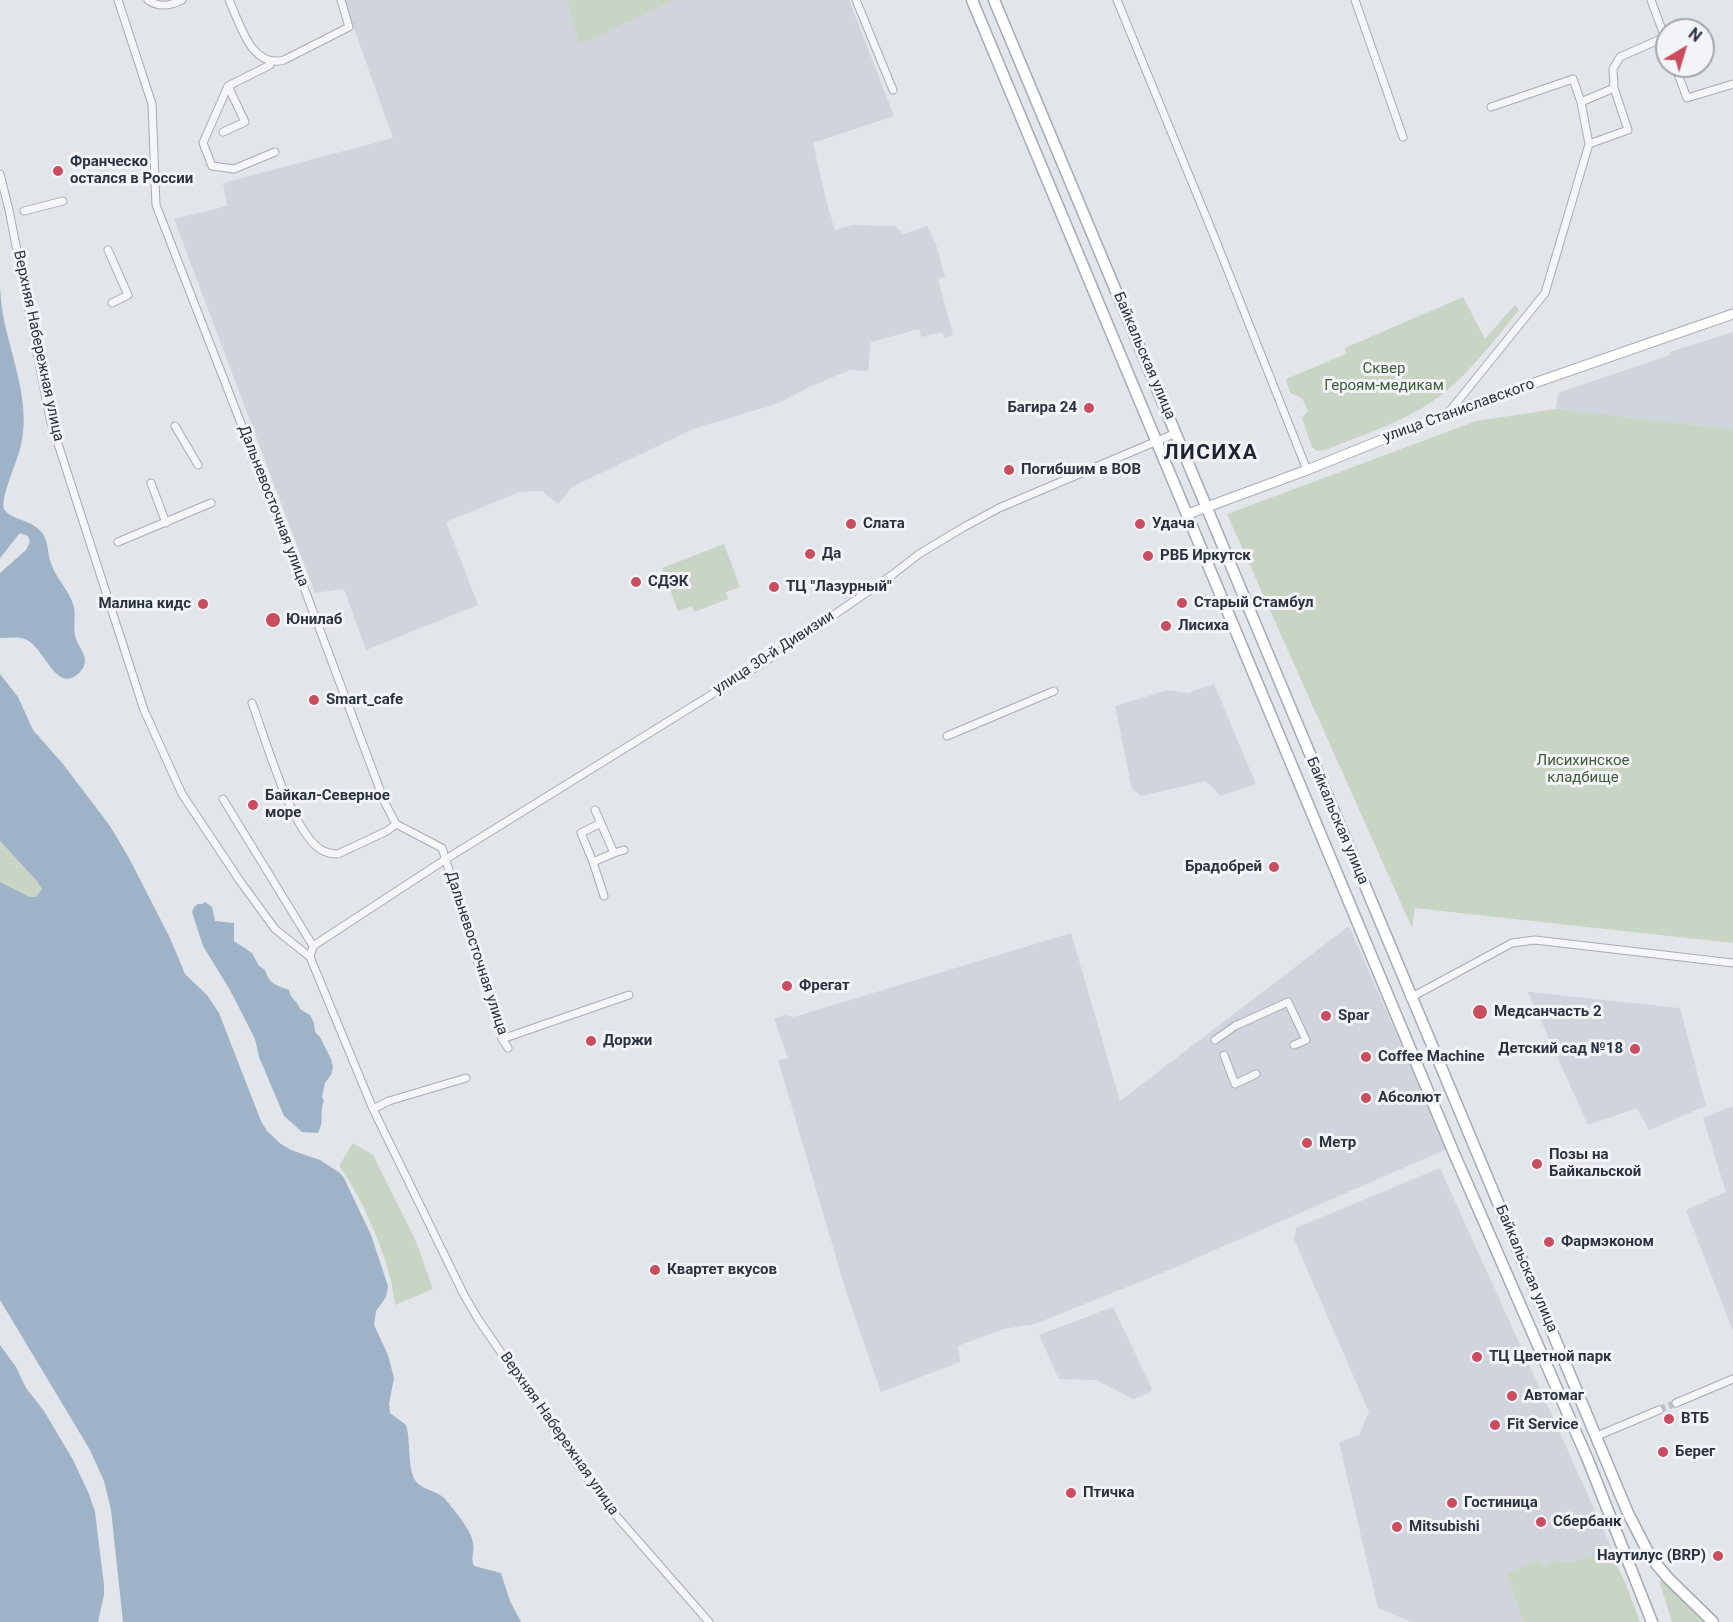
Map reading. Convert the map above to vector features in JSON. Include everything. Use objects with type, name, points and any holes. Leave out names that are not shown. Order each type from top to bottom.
[{"type":"main road","name":"Байкальская улица","points":[[972,0],[1449,1140],[1588,1460],[1652,1622]]},
{"type":"main road","name":"Байкальская улица","points":[[994,0],[1207,506],[1410,998],[1628,1513],[1646,1551],[1669,1579],[1713,1622]]},
{"type":"main road","name":"улица Станиславского","points":[[1188,514],[1307,470],[1448,413],[1733,314]]},
{"type":"street","name":"Дальневосточная улица","points":[[120,0],[152,104],[156,206],[279,521],[385,803],[396,824],[442,848],[502,1039],[508,1048]]},
{"type":"street","points":[[148,0],[170,6],[182,0]]},
{"type":"street","points":[[229,0],[252,47],[268,62],[277,62],[349,27],[341,0]]},
{"type":"street","points":[[856,0],[893,90]]},
{"type":"street","points":[[1117,0],[1218,244],[1307,470]]},
{"type":"street","points":[[1355,0],[1403,137]]},
{"type":"street","points":[[1651,0],[1658,18]]},
{"type":"street","points":[[1589,144],[1628,130],[1614,88],[1613,69],[1620,57],[1655,44]]},
{"type":"street","points":[[270,65],[228,86],[203,143],[212,166],[220,163],[234,169],[275,152]]},
{"type":"street","points":[[1679,78],[1687,99],[1733,84]]},
{"type":"street","points":[[1448,413],[1545,293],[1589,144],[1581,102],[1573,79],[1491,107]]},
{"type":"street","points":[[223,132],[245,122],[228,86]]},
{"type":"street","points":[[1581,102],[1614,88]]},
{"type":"street","name":"Верхняя Набережная улица","points":[[0,174],[50,419],[144,710],[182,794],[275,929],[310,957],[373,1109],[464,1295],[502,1355],[612,1511],[709,1622]]},
{"type":"street","points":[[24,212],[63,201]]},
{"type":"street","points":[[108,250],[128,295],[112,303]]},
{"type":"street","points":[[175,426],[198,465]]},
{"type":"street","name":"улица 30-й Дивизии","points":[[313,946],[446,859],[777,654],[892,575],[918,554],[963,527],[999,508],[1176,433]]},
{"type":"street","points":[[151,483],[166,523]]},
{"type":"street","points":[[118,542],[211,503]]},
{"type":"street","points":[[947,736],[1054,691]]},
{"type":"street","points":[[252,703],[273,764],[302,829],[320,849],[338,854],[387,831],[396,824]]},
{"type":"street","points":[[223,799],[313,946],[310,957]]},
{"type":"street","points":[[596,810],[614,853]]},
{"type":"street","points":[[601,823],[581,833],[604,896]]},
{"type":"street","points":[[593,862],[624,850]]},
{"type":"street","points":[[1410,998],[1512,943],[1535,940],[1733,963]]},
{"type":"street","points":[[502,1039],[629,995]]},
{"type":"street","points":[[1215,1040],[1235,1026],[1288,1002],[1306,1040],[1294,1045]]},
{"type":"street","points":[[1224,1055],[1235,1084],[1256,1074]]},
{"type":"street","points":[[373,1109],[389,1101],[465,1078]]},
{"type":"street","points":[[1676,1403],[1733,1379]]},
{"type":"street","points":[[1597,1436],[1659,1410]]},
{"type":"shaded area","points":[[344,0],[567,0],[579,45],[676,0],[849,0],[894,116],[813,143],[835,230],[853,225],[895,226],[903,234],[927,226],[936,244],[945,277],[938,279],[953,335],[945,338],[942,332],[921,337],[919,329],[871,342],[868,371],[850,370],[809,387],[779,403],[693,429],[572,487],[558,504],[542,491],[519,492],[446,522],[478,605],[366,650],[344,589],[315,593],[174,219],[227,206],[223,183],[393,138]]},
{"type":"shaded area","points":[[1733,332],[1733,429],[1556,409],[1558,393],[1670,355],[1670,352]]},
{"type":"shaded area","points":[[1214,684],[1256,784],[1220,796],[1206,781],[1141,796],[1132,789],[1115,706],[1168,690],[1188,693]]},
{"type":"shaded area","points":[[1349,926],[1447,1149],[1169,1270],[1035,1324],[1003,1329],[958,1346],[960,1362],[881,1392],[845,1288],[778,1060],[788,1058],[774,1019],[785,1015],[794,1017],[1071,933],[1120,1101]]},
{"type":"shaded area","points":[[1528,992],[1680,1008],[1706,1106],[1649,1130],[1637,1108],[1588,1125]]},
{"type":"shaded area","points":[[1733,1106],[1733,1331],[1686,1210],[1726,1192],[1703,1118]]},
{"type":"shaded area","points":[[1440,1168],[1611,1546],[1572,1563],[1553,1560],[1546,1569],[1506,1574],[1524,1622],[1411,1622],[1378,1608],[1339,1442],[1359,1435],[1369,1412],[1294,1239],[1296,1228]]},
{"type":"shaded area","points":[[1113,1307],[1152,1389],[1133,1399],[1096,1380],[1059,1379],[1039,1335]]},
{"type":"green space","points":[[567,0],[676,0],[579,45]]},
{"type":"green space","name":"Сквер Героям-медикам","points":[[1463,297],[1485,339],[1515,305],[1519,310],[1484,353],[1432,402],[1388,425],[1326,450],[1317,451],[1312,447],[1302,418],[1308,411],[1302,398],[1290,393],[1286,379],[1346,354],[1345,348]]},
{"type":"green space","name":"Лисихинское кладбище","points":[[1556,409],[1733,429],[1733,943],[1415,908],[1412,928],[1227,514],[1476,421]]},
{"type":"green space","points":[[724,544],[740,587],[726,592],[728,599],[694,612],[692,606],[678,611],[662,568]]},
{"type":"green space","points":[[0,841],[37,881],[42,889],[36,897],[30,897],[0,882]]},
{"type":"green space","points":[[353,1143],[373,1155],[415,1239],[433,1289],[395,1305],[393,1289],[375,1232],[339,1166]]},
{"type":"green space","points":[[1611,1546],[1611,1553],[1640,1622],[1524,1622],[1506,1574],[1537,1560],[1546,1568],[1553,1560],[1572,1563]]},
{"type":"green space","points":[[1659,1580],[1663,1581],[1704,1622],[1672,1622]]},
{"type":"water","points":[[0,287],[2,312],[19,380],[24,412],[21,445],[3,503],[4,509],[12,516],[38,528],[42,533],[53,569],[72,601],[75,610],[76,640],[85,662],[80,672],[72,678],[58,675],[34,645],[27,640],[0,638],[0,573],[26,550],[30,542],[28,536],[20,533],[0,558]]},
{"type":"water","points":[[0,674],[18,697],[33,730],[63,764],[110,826],[129,858],[170,938],[185,974],[207,995],[219,1013],[267,1131],[281,1144],[320,1160],[344,1178],[371,1235],[388,1286],[386,1297],[376,1311],[374,1325],[388,1355],[394,1378],[389,1404],[390,1413],[406,1425],[410,1461],[415,1480],[418,1484],[443,1497],[462,1521],[472,1538],[474,1566],[501,1573],[510,1601],[521,1622],[123,1622],[111,1510],[104,1481],[90,1450],[0,1300],[0,882],[30,897],[36,897],[42,889],[0,841]]},
{"type":"water","points":[[205,902],[212,907],[215,921],[234,923],[234,941],[252,953],[271,981],[289,990],[300,1009],[310,1015],[314,1023],[315,1032],[320,1037],[333,1067],[325,1083],[318,1133],[302,1132],[284,1116],[259,1057],[255,1039],[230,990],[203,946],[192,912],[194,907]]},
{"type":"water","points":[[0,1345],[16,1367],[26,1388],[44,1411],[73,1460],[89,1494],[95,1512],[104,1585],[98,1622],[0,1622]]},
{"type":"tunnel","points":[[1659,1410],[1676,1403]]},
{"type":"place","name":"Франческо остался в России","points":[[58,171]]},
{"type":"place","name":"Багира 24","points":[[1089,408]]},
{"type":"place","name":"Погибшим в ВОВ","points":[[1009,470]]},
{"type":"place","name":"Слата","points":[[851,524]]},
{"type":"place","name":"Удача","points":[[1140,524]]},
{"type":"place","name":"Да","points":[[810,554]]},
{"type":"place","name":"РВБ Иркутск","points":[[1148,556]]},
{"type":"place","name":"СДЭК","points":[[636,582]]},
{"type":"place","name":"ТЦ \"Лазурный\"","points":[[774,587]]},
{"type":"place","name":"Старый Стамбул","points":[[1182,603]]},
{"type":"place","name":"Малина кидс","points":[[203,604]]},
{"type":"place","name":"Юнилаб","points":[[273,620]]},
{"type":"place","name":"Лисиха","points":[[1166,626]]},
{"type":"place","name":"Smart_cafe","points":[[314,700]]},
{"type":"place","name":"Байкал-Северное море","points":[[253,805]]},
{"type":"place","name":"Брадобрей","points":[[1274,867]]},
{"type":"place","name":"Фрегат","points":[[787,986]]},
{"type":"place","name":"Медсанчасть 2","points":[[1480,1012]]},
{"type":"place","name":"Spar","points":[[1326,1016]]},
{"type":"place","name":"Доржи","points":[[591,1041]]},
{"type":"place","name":"Детский сад №18","points":[[1635,1049]]},
{"type":"place","name":"Coffee Machine","points":[[1366,1057]]},
{"type":"place","name":"Абсолют","points":[[1366,1098]]},
{"type":"place","name":"Метр","points":[[1307,1143]]},
{"type":"place","name":"Позы на Байкальской","points":[[1537,1164]]},
{"type":"place","name":"Фармэконом","points":[[1549,1242]]},
{"type":"place","name":"Квартет вкусов","points":[[655,1270]]},
{"type":"place","name":"ТЦ Цветной парк","points":[[1477,1357]]},
{"type":"place","name":"Автомаг","points":[[1512,1396]]},
{"type":"place","name":"ВТБ","points":[[1669,1419]]},
{"type":"place","name":"Fit Service","points":[[1495,1425]]},
{"type":"place","name":"Берег","points":[[1663,1452]]},
{"type":"place","name":"Птичка","points":[[1071,1493]]},
{"type":"place","name":"Гостиница","points":[[1452,1503]]},
{"type":"place","name":"Сбербанк","points":[[1541,1522]]},
{"type":"place","name":"Mitsubishi","points":[[1397,1527]]},
{"type":"place","name":"Наутилус (BRP)","points":[[1718,1556]]},
{"type":"district","name":"ЛИСИХА","points":[[1211,454]]}]
